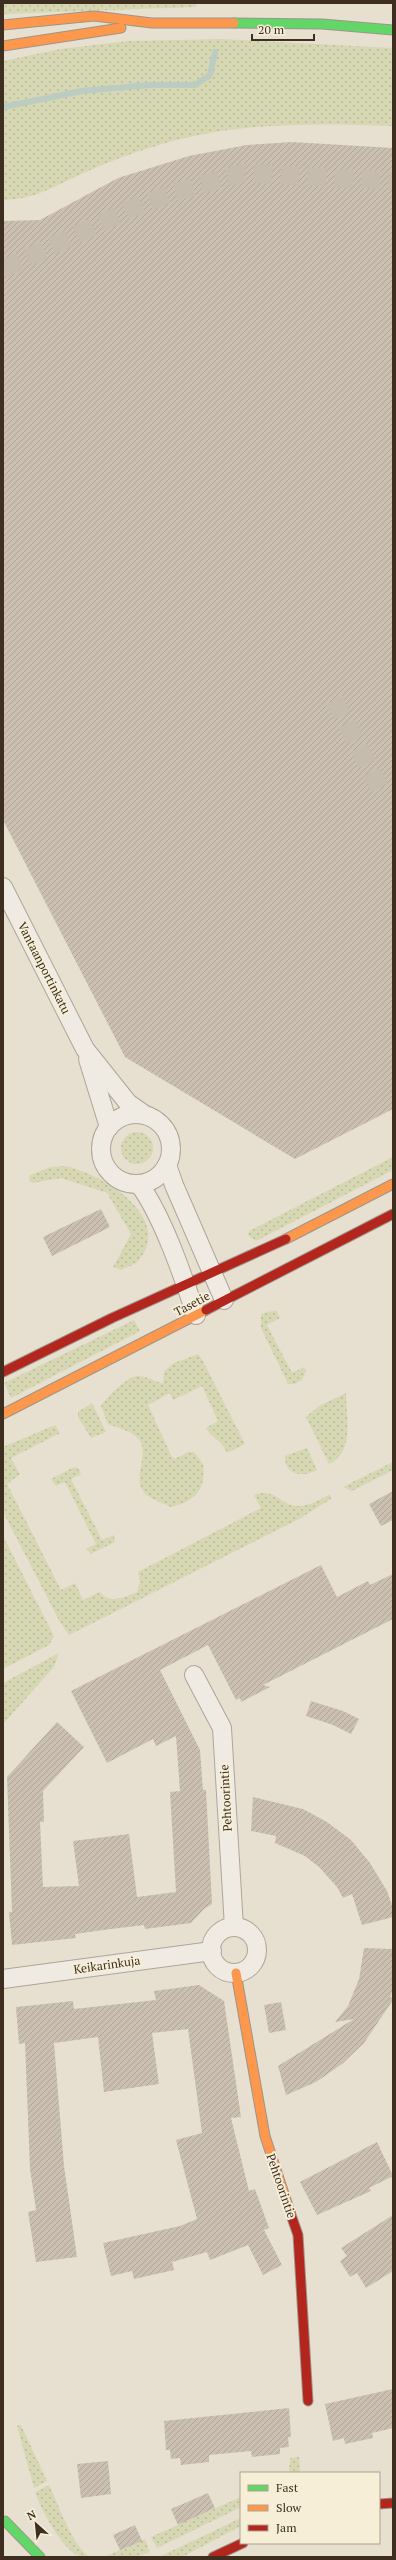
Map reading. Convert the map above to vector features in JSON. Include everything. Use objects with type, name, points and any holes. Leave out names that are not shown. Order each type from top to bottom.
[{"type":"main road","points":[[3,25],[94,16],[152,23],[322,24],[393,30]]},
{"type":"main road","points":[[3,46],[152,23]]},
{"type":"main road","name":"Tasetie","points":[[3,1372],[186,1285],[254,1255],[393,1184]]},
{"type":"main road","name":"Tasetie","points":[[3,1414],[393,1214]]},
{"type":"main road","name":"Pehtoorintie","points":[[236,1973],[265,2136],[298,2235],[308,2401]]},
{"type":"main road","points":[[380,2504],[393,2503]]},
{"type":"main road","points":[[4,2519],[14,2543]]},
{"type":"main road","points":[[4,2519],[40,2557]]},
{"type":"main road","points":[[218,2556],[242,2544]]},
{"type":"street","name":"Vantaanportinkatu","points":[[3,887],[86,1049],[109,1127]]},
{"type":"street","name":"Vantaanportinkatu","points":[[86,1049],[128,1103],[161,1124],[168,1134],[171,1148],[167,1165]]},
{"type":"street","points":[[145,1115],[133,1114],[122,1117],[109,1127],[102,1147],[106,1165],[121,1180],[139,1184],[152,1180],[167,1165],[186,1213],[214,1273],[224,1300]]},
{"type":"street","points":[[139,1184],[149,1198],[186,1285],[196,1315]]},
{"type":"street","name":"Pehtoorintie","points":[[194,1676],[222,1728],[234,1927]]},
{"type":"street","points":[[234,1927],[240,1928],[251,1934],[257,1946],[254,1961],[244,1971],[236,1973],[222,1969],[213,1958],[212,1951],[212,1944],[220,1932],[234,1927]]},
{"type":"street","name":"Keikarinkuja","points":[[3,1979],[212,1951]]},
{"type":"green space","points":[[3,3],[185,3],[196,4],[197,7],[3,14]]},
{"type":"green space","points":[[221,39],[393,48],[393,126],[334,124],[275,126],[245,128],[187,137],[128,155],[33,195],[24,198],[3,200],[3,61],[60,49],[129,41]]},
{"type":"green space","points":[[134,1132],[140,1132],[150,1139],[153,1148],[152,1154],[146,1161],[140,1164],[134,1164],[124,1157],[121,1151],[121,1145],[128,1135]]},
{"type":"green space","points":[[393,1157],[393,1170],[256,1241],[248,1235],[249,1231]]},
{"type":"green space","points":[[65,1166],[80,1170],[113,1187],[129,1200],[141,1213],[148,1228],[148,1244],[139,1260],[133,1265],[121,1270],[113,1267],[131,1234],[107,1193],[61,1178],[32,1183],[29,1180],[30,1175],[51,1167]]},
{"type":"green space","points":[[276,1310],[280,1318],[267,1325],[292,1373],[304,1367],[306,1371],[302,1380],[294,1384],[288,1384],[261,1328],[261,1314]]},
{"type":"green space","points":[[134,1320],[140,1331],[11,1398],[4,1383]]},
{"type":"green space","points":[[198,1354],[245,1444],[227,1453],[225,1448],[206,1428],[218,1421],[202,1386],[173,1400],[170,1393],[148,1405],[172,1457],[175,1459],[188,1452],[194,1452],[203,1464],[203,1481],[198,1493],[193,1498],[171,1507],[153,1499],[144,1492],[140,1486],[139,1479],[143,1455],[140,1441],[131,1433],[108,1424],[101,1406],[113,1392],[135,1376],[148,1378],[163,1384],[164,1371],[174,1363]]},
{"type":"green space","points":[[346,1393],[346,1443],[343,1451],[337,1459],[329,1464],[306,1417],[319,1406]]},
{"type":"green space","points":[[92,1403],[106,1432],[91,1438],[78,1417],[78,1412]]},
{"type":"green space","points":[[55,1425],[60,1433],[11,1458],[20,1474],[7,1484],[61,1590],[75,1583],[83,1600],[100,1592],[108,1598],[118,1599],[137,1592],[140,1582],[138,1572],[261,1508],[254,1495],[268,1493],[287,1503],[298,1506],[310,1504],[330,1494],[331,1499],[299,1519],[69,1635],[60,1622],[3,1512],[3,1447]]},
{"type":"green space","points":[[307,1448],[317,1470],[306,1474],[291,1471],[286,1462],[285,1456]]},
{"type":"green space","points":[[393,1462],[393,1470],[352,1491],[343,1487]]},
{"type":"green space","points":[[74,1467],[78,1468],[81,1474],[71,1479],[102,1540],[114,1535],[115,1542],[91,1554],[86,1549],[96,1544],[65,1482],[56,1486],[51,1479]]},
{"type":"green space","points":[[3,1536],[54,1636],[49,1645],[3,1669]]},
{"type":"green space","points":[[59,1653],[54,1667],[3,1724],[3,1683]]},
{"type":"green space","points":[[21,2425],[47,2481],[34,2488],[17,2426]]},
{"type":"green space","points":[[299,2457],[300,2472],[289,2472],[290,2458]]},
{"type":"green space","points":[[49,2485],[72,2535],[84,2552],[90,2557],[79,2557],[65,2545],[52,2527],[35,2492]]},
{"type":"green space","points":[[240,2497],[240,2507],[157,2548],[151,2537]]},
{"type":"green space","points":[[240,2518],[240,2527],[182,2557],[159,2557]]},
{"type":"green space","points":[[145,2539],[150,2552],[136,2557],[104,2557]]},
{"type":"building","points":[[292,142],[393,148],[393,1109],[295,1159],[125,1057],[3,820],[3,221],[40,220],[118,178],[189,156],[247,145]]},
{"type":"building","points":[[101,1209],[110,1227],[52,1256],[43,1237]]},
{"type":"building","points":[[393,1491],[393,1520],[381,1526],[369,1504]]},
{"type":"building","points":[[321,1565],[337,1597],[368,1581],[370,1585],[393,1574],[393,1619],[263,1685],[270,1687],[241,1702],[240,1698],[236,1700],[208,1645],[160,1670],[200,1750],[203,1790],[206,1790],[212,1904],[204,1909],[191,1923],[145,1929],[144,1925],[111,1929],[75,1934],[76,1938],[12,1945],[9,1912],[12,1912],[7,1777],[57,1722],[84,1747],[43,1791],[44,1822],[40,1822],[43,1887],[79,1886],[73,1841],[129,1834],[137,1897],[176,1892],[170,1792],[180,1791],[176,1736],[156,1746],[153,1739],[107,1763],[71,1691]]},
{"type":"building","points":[[311,1701],[343,1711],[359,1719],[351,1734],[333,1725],[306,1716]]},
{"type":"building","points":[[253,1797],[303,1809],[327,1822],[351,1840],[370,1863],[387,1891],[393,1908],[393,1917],[362,1925],[352,1894],[343,1898],[337,1887],[319,1867],[305,1856],[275,1843],[276,1836],[251,1831]]},
{"type":"building","points":[[364,1948],[393,1949],[393,1989],[390,1998],[393,1996],[393,2000],[364,2043],[342,2064],[316,2082],[286,2095],[278,2066],[354,2019],[335,2022],[348,2006],[359,1979]]},
{"type":"building","points":[[199,1985],[224,2001],[241,2117],[231,2118],[249,2191],[255,2189],[269,2228],[264,2230],[282,2265],[263,2275],[248,2245],[210,2260],[207,2252],[172,2262],[174,2270],[134,2279],[132,2271],[111,2276],[103,2243],[180,2226],[197,2219],[176,2140],[202,2133],[188,2029],[152,2033],[159,2084],[104,2092],[98,2037],[54,2043],[64,2166],[77,2257],[36,2262],[28,2212],[36,2210],[30,2169],[25,2043],[19,2044],[16,2007],[73,2001],[74,2009],[156,2000],[154,1991]]},
{"type":"building","points":[[281,2002],[286,2030],[269,2033],[264,2005]]},
{"type":"building","points":[[377,2142],[393,2176],[369,2188],[371,2191],[317,2215],[300,2182]]},
{"type":"building","points":[[393,2215],[393,2271],[366,2288],[357,2273],[350,2277],[340,2261],[347,2256],[341,2248]]},
{"type":"building","points":[[393,2389],[393,2428],[372,2433],[373,2438],[345,2444],[344,2438],[333,2441],[325,2404]]},
{"type":"building","points":[[289,2408],[291,2437],[288,2437],[289,2447],[280,2448],[280,2454],[252,2457],[251,2451],[209,2455],[209,2462],[181,2465],[180,2458],[171,2459],[170,2450],[166,2450],[164,2421]]},
{"type":"building","points":[[108,2461],[111,2494],[81,2498],[77,2464]]},
{"type":"building","points":[[208,2493],[215,2508],[178,2525],[171,2509]]},
{"type":"building","points":[[135,2525],[142,2541],[120,2550],[113,2535]]},
{"type":"waterway","points":[[3,107],[82,91],[149,85],[195,85],[210,75],[215,52]]},
{"type":"tunnel","points":[[3,269],[131,209],[169,194],[243,173],[393,181]]},
{"type":"tunnel","points":[[334,700],[381,791]]},
{"type":"traffic: fast","points":[[234,23],[322,24],[393,30]]},
{"type":"traffic: fast","points":[[5,2521],[40,2557]]},
{"type":"traffic: slow","points":[[3,25],[94,16],[152,23],[234,23]]},
{"type":"traffic: slow","points":[[3,46],[121,28]]},
{"type":"traffic: slow","points":[[286,1239],[393,1184]]},
{"type":"traffic: slow","points":[[3,1414],[206,1310]]},
{"type":"traffic: slow","points":[[236,1973],[265,2136],[290,2212]]},
{"type":"traffic: jam","points":[[206,1310],[393,1214]]},
{"type":"traffic: jam","points":[[3,1372],[112,1318],[286,1239]]},
{"type":"traffic: jam","points":[[290,2212],[298,2235],[308,2401]]},
{"type":"traffic: jam","points":[[380,2504],[393,2503]]},
{"type":"traffic: jam","points":[[213,2557],[241,2544]]}]
